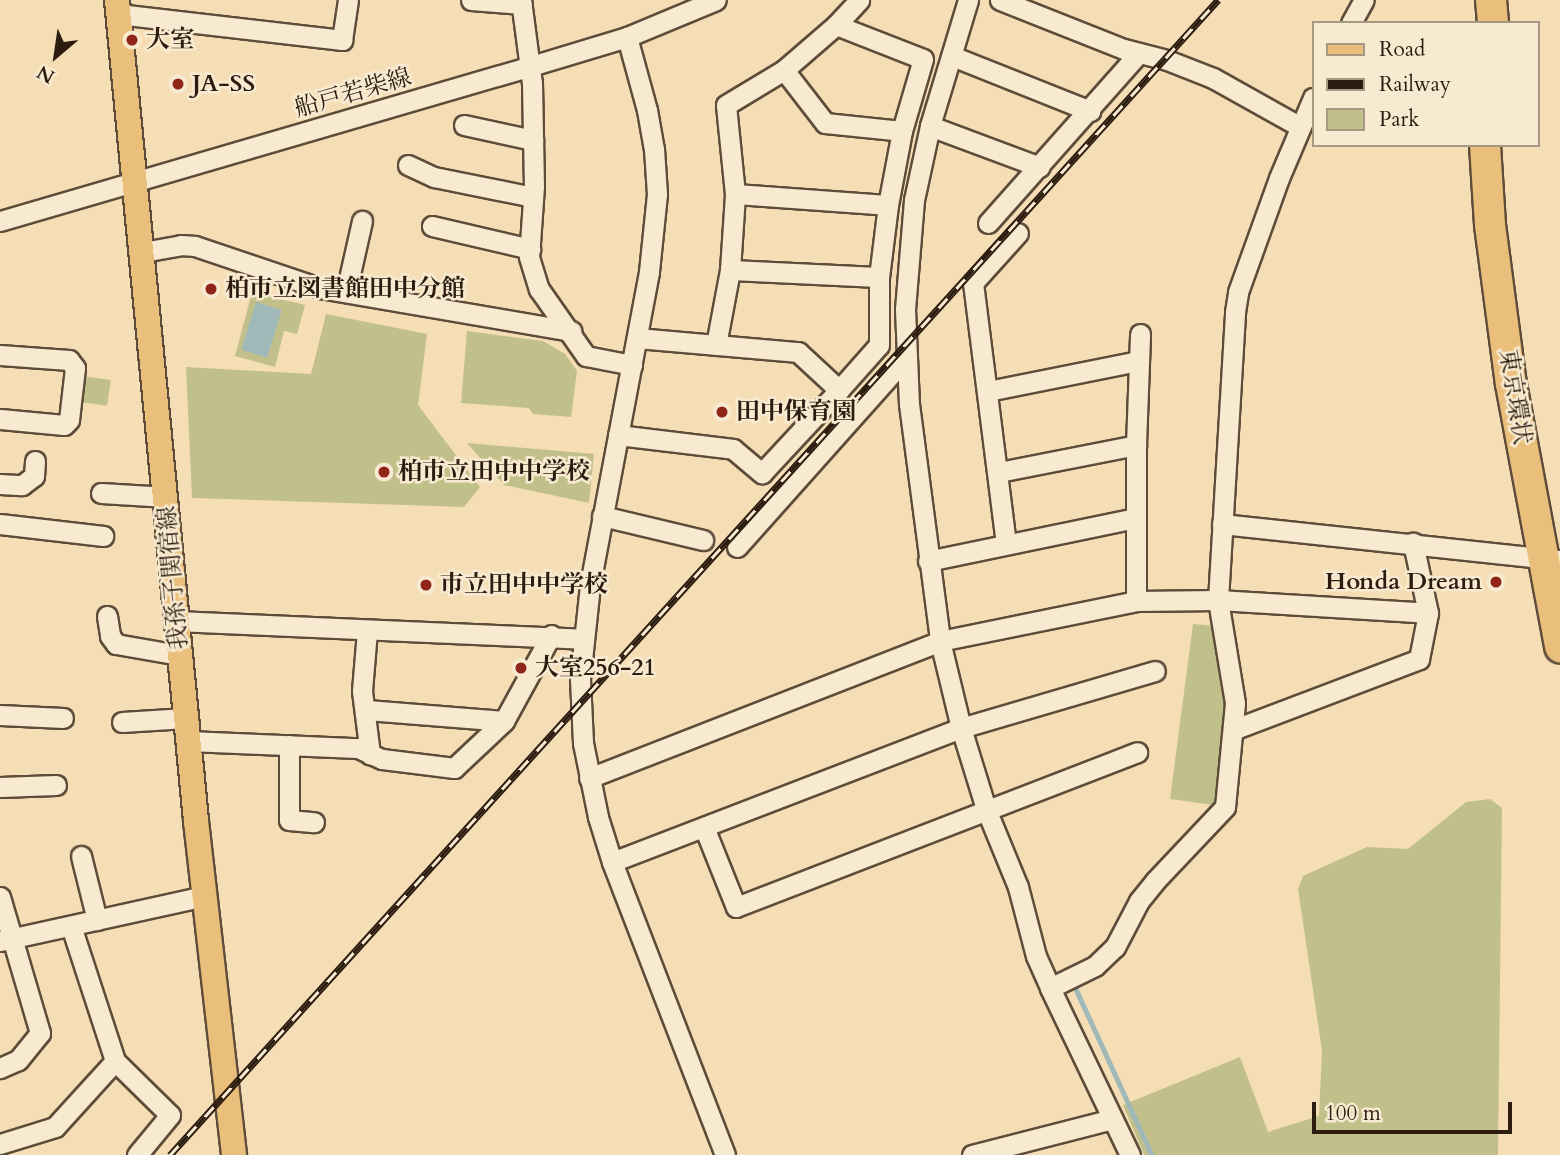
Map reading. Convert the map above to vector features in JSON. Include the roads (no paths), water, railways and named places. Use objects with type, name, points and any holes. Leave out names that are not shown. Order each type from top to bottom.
[{"type":"highway","points":[[1474,0],[1476,21]]},
{"type":"highway","points":[[1491,0],[1493,21]]},
{"type":"highway","name":"東京環状","points":[[1485,147],[1490,225],[1511,384],[1554,557]]},
{"type":"highway","name":"東京環状","points":[[1503,147],[1514,296],[1554,557],[1560,647]]},
{"type":"main road","name":"我孫子関宿線","points":[[118,7],[167,497],[179,655],[233,1155]]},
{"type":"street","points":[[118,7],[342,40],[348,0]]},
{"type":"street","points":[[471,0],[521,2],[531,66],[533,197],[530,249],[539,289],[586,356],[632,365]]},
{"type":"street","name":"船戸若柴線","points":[[0,220],[627,37],[716,0]]},
{"type":"street","points":[[716,345],[730,270],[735,194],[726,105],[784,70],[836,25],[859,0]]},
{"type":"street","points":[[968,0],[930,126],[914,200],[907,266],[906,357],[928,561],[940,641],[961,728],[986,809],[1017,887],[1036,956],[1130,1155]]},
{"type":"street","points":[[1000,0],[1035,6],[1139,53],[1213,78],[1299,127]]},
{"type":"street","points":[[1352,21],[1364,0]]},
{"type":"street","points":[[618,435],[733,449],[762,473],[878,345],[879,277],[888,205],[902,131],[923,59],[836,25]]},
{"type":"street","points":[[627,37],[649,123],[657,194],[649,272],[602,516],[583,639],[581,705],[589,778],[612,862],[725,1155]]},
{"type":"street","points":[[988,223],[1139,53]]},
{"type":"street","points":[[952,57],[1090,111]]},
{"type":"street","points":[[784,70],[825,123],[902,131]]},
{"type":"street","points":[[1050,988],[1095,966],[1115,947],[1147,891],[1225,807],[1235,730],[1235,703],[1218,600],[1229,381],[1238,292],[1299,127],[1312,100]]},
{"type":"street","points":[[464,125],[533,140]]},
{"type":"street","points":[[930,126],[1040,167]]},
{"type":"street","points":[[408,164],[434,177],[533,197]]},
{"type":"street","points":[[735,194],[888,205]]},
{"type":"street","points":[[346,292],[362,221]]},
{"type":"street","points":[[432,226],[530,249]]},
{"type":"street","points":[[1006,544],[973,283],[1018,233]]},
{"type":"street","points":[[143,252],[181,245],[195,246],[320,288],[571,331]]},
{"type":"street","points":[[730,270],[879,277]]},
{"type":"street","points":[[1136,601],[1136,445],[1140,334]]},
{"type":"street","points":[[637,338],[798,352],[839,390]]},
{"type":"street","points":[[0,355],[69,360],[75,368],[69,420],[64,425],[0,419]]},
{"type":"street","points":[[737,547],[906,357]]},
{"type":"street","points":[[988,391],[1138,361]]},
{"type":"street","points":[[999,472],[1136,445]]},
{"type":"street","points":[[0,484],[22,485],[34,475],[35,461]]},
{"type":"street","points":[[101,493],[167,497]]},
{"type":"street","points":[[602,516],[703,540]]},
{"type":"street","points":[[928,561],[1135,518]]},
{"type":"street","points":[[0,524],[103,536]]},
{"type":"street","points":[[1222,524],[1554,557]]},
{"type":"street","points":[[1235,730],[1419,659],[1428,613],[1413,543]]},
{"type":"street","points":[[589,778],[940,641],[1136,601],[1218,600],[1428,613]]},
{"type":"street","points":[[107,617],[110,636],[116,644],[179,655]]},
{"type":"street","points":[[176,621],[367,631],[551,635],[583,639]]},
{"type":"street","points":[[367,631],[362,691],[367,710],[370,754]]},
{"type":"street","points":[[122,722],[289,745],[358,748],[382,759],[454,768],[504,721],[551,635]]},
{"type":"street","points":[[612,862],[961,728],[1155,671]]},
{"type":"street","points":[[367,710],[504,721]]},
{"type":"street","points":[[0,715],[63,718]]},
{"type":"street","points":[[289,745],[289,820],[314,822]]},
{"type":"street","points":[[704,827],[736,907],[1137,752]]},
{"type":"street","points":[[0,787],[56,785]]},
{"type":"street","points":[[81,856],[97,920]]},
{"type":"street","points":[[5,940],[204,896]]},
{"type":"street","points":[[0,897],[5,940],[40,1032],[18,1060],[0,1068]]},
{"type":"street","points":[[72,926],[115,1061],[170,1115],[137,1155]]},
{"type":"street","points":[[0,1144],[55,1127],[115,1061]]},
{"type":"street","points":[[972,1155],[1112,1119]]},
{"type":"water","points":[[256,302],[282,310],[267,358],[241,350]]},
{"type":"waterway","points":[[1076,989],[1152,1155]]},
{"type":"railway","points":[[170,1155],[1218,0]]},
{"type":"place","name":"大室","points":[[132,40]]},
{"type":"place","name":"JA-SS","points":[[178,84]]},
{"type":"place","name":"柏市立図書館田中分館","points":[[211,289]]},
{"type":"place","name":"田中保育園","points":[[722,412]]},
{"type":"place","name":"柏市立田中中学校","points":[[384,472]]},
{"type":"place","name":"Honda Dream","points":[[1496,582]]},
{"type":"place","name":"市立田中中学校","points":[[426,585]]},
{"type":"place","name":"大室256-21","points":[[521,668]]}]
